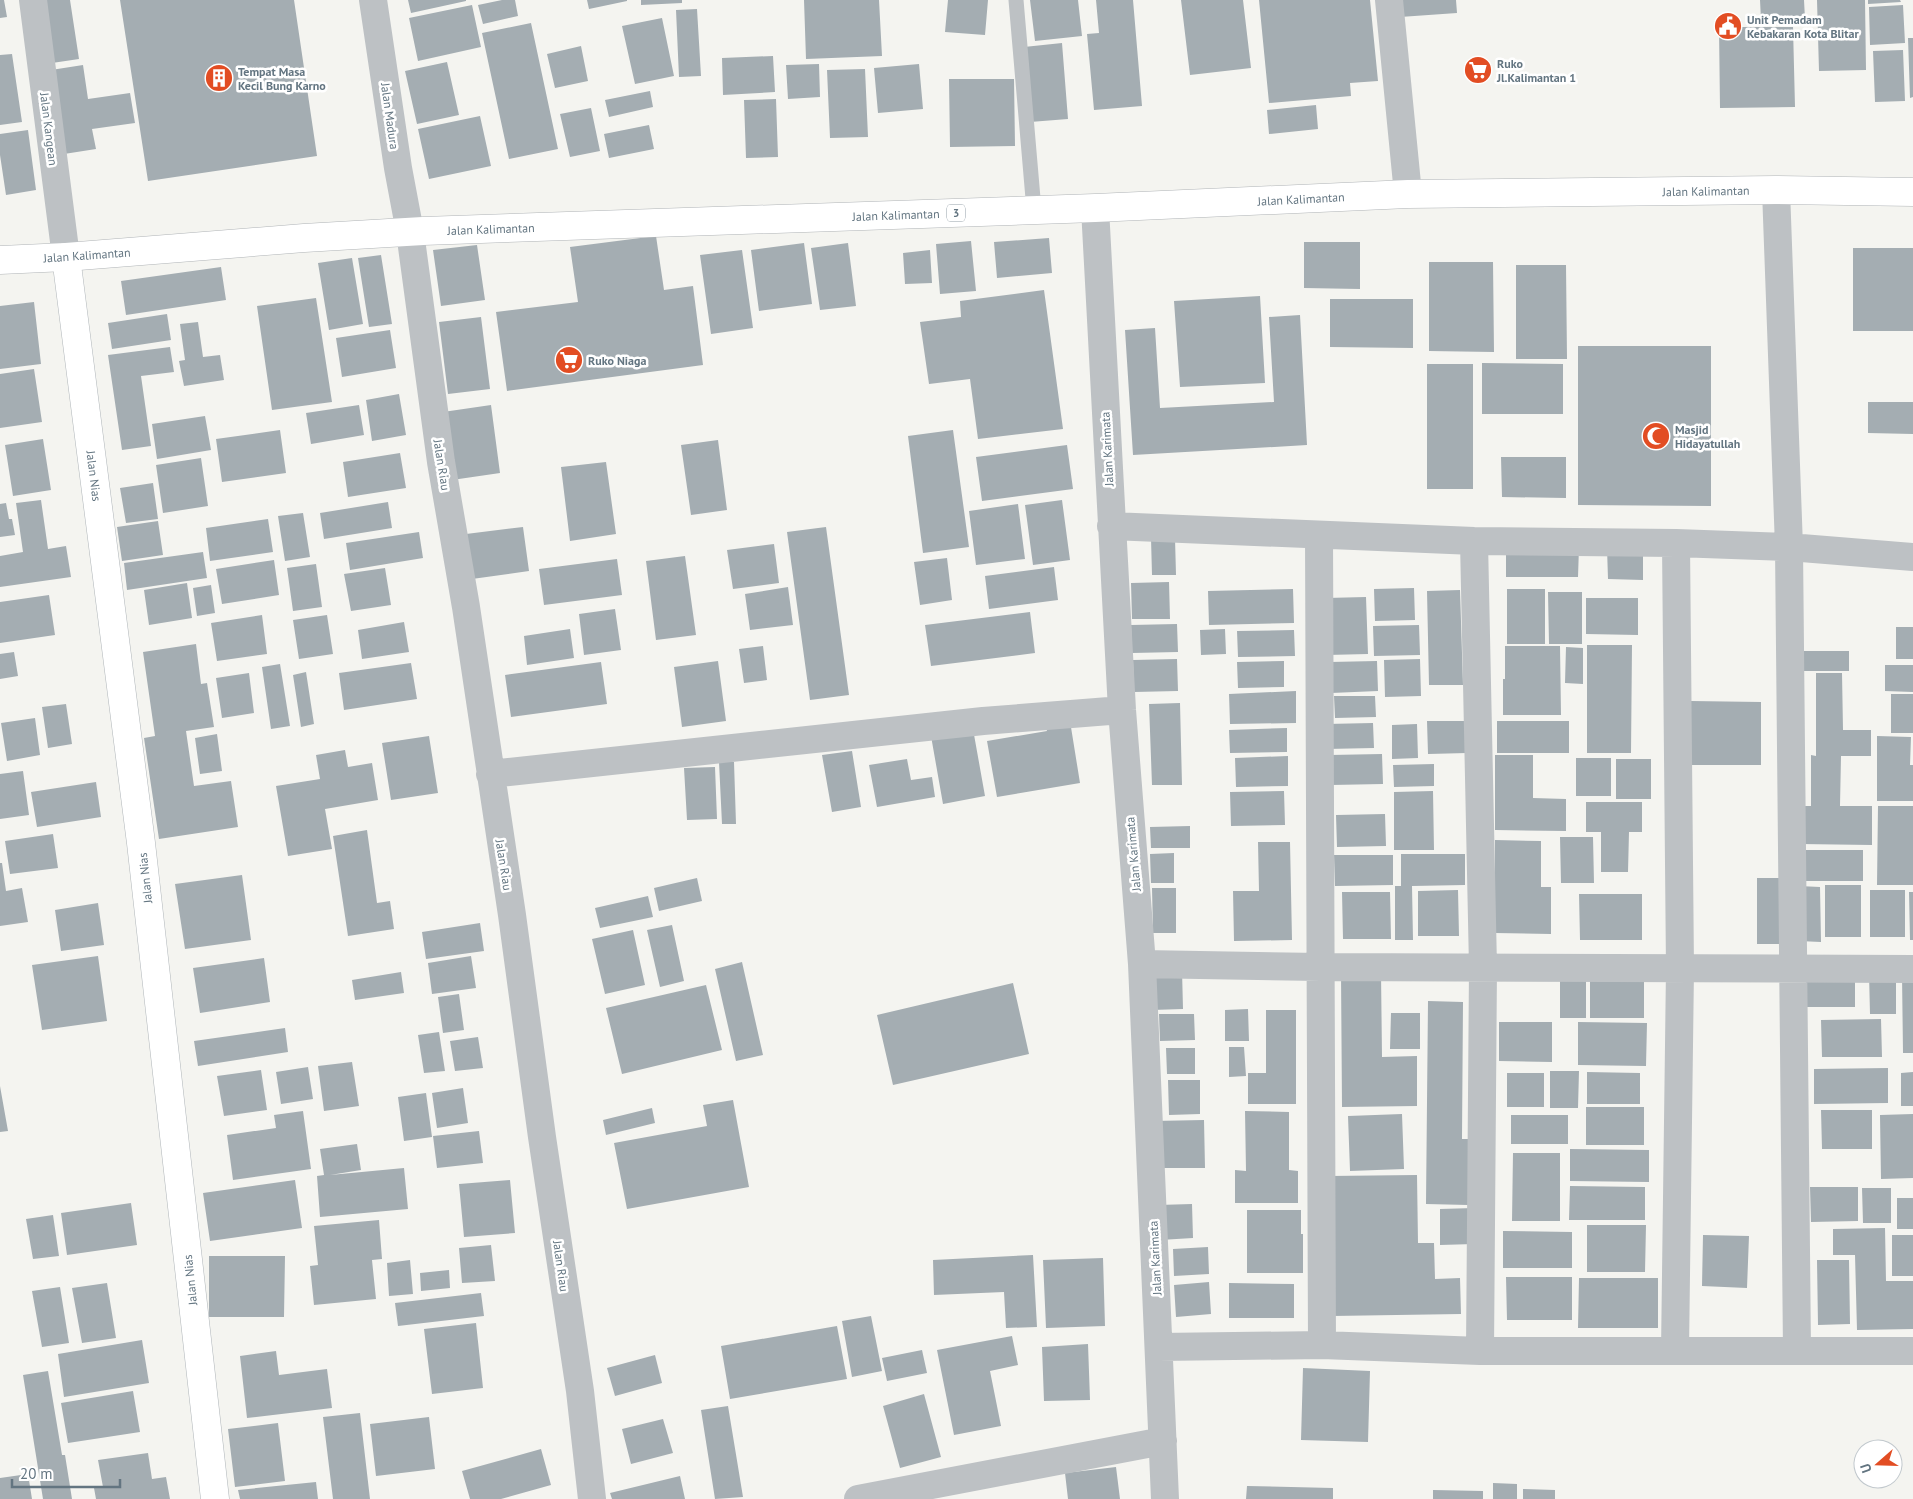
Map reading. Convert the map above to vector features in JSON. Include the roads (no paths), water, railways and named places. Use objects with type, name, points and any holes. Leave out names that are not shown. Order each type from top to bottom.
[{"type":"main road","name":"Jalan Kalimantan","points":[[0,260],[66,257],[410,232],[1094,208],[1408,194],[1776,190],[1913,192]]},
{"type":"main road","name":"Jalan Nias","points":[[66,257],[141,843],[216,1499]]},
{"type":"street","name":"Jalan Kangean","points":[[32,0],[66,257]]},
{"type":"street","name":"Jalan Madura","points":[[373,0],[398,168],[410,232]]},
{"type":"street","points":[[1389,0],[1408,194]]},
{"type":"street","points":[[1776,190],[1789,547],[1797,1351]]},
{"type":"street","name":"Jalan Karimata","points":[[1094,208],[1122,710],[1142,964],[1165,1499]]},
{"type":"street","name":"Jalan Riau","points":[[410,232],[442,462],[466,607],[580,1391],[592,1499]]},
{"type":"street","points":[[1111,526],[1474,540],[1789,547],[1913,557]]},
{"type":"street","points":[[1319,535],[1322,1345]]},
{"type":"street","points":[[1474,540],[1483,967],[1480,1351]]},
{"type":"street","points":[[1675,1351],[1680,969],[1676,543]]},
{"type":"street","points":[[490,774],[973,722],[1122,710]]},
{"type":"street","points":[[1142,964],[1321,967],[1913,969]]},
{"type":"street","points":[[1159,1347],[1322,1345],[1480,1351],[1913,1351]]},
{"type":"street","points":[[858,1499],[1162,1441]]},
{"type":"lane","points":[[1016,0],[1034,210]]},
{"type":"place","name":"Unit Pemadam Kebakaran Kota Blitar","points":[[1728,26]]},
{"type":"place","name":"Ruko Jl.Kalimantan 1","points":[[1478,70]]},
{"type":"place","name":"Tempat Masa Kecil Bung Karno","points":[[219,78]]},
{"type":"place","name":"Ruko Niaga","points":[[569,360]]},
{"type":"place","name":"Masjid Hidayatullah","points":[[1656,436]]}]
